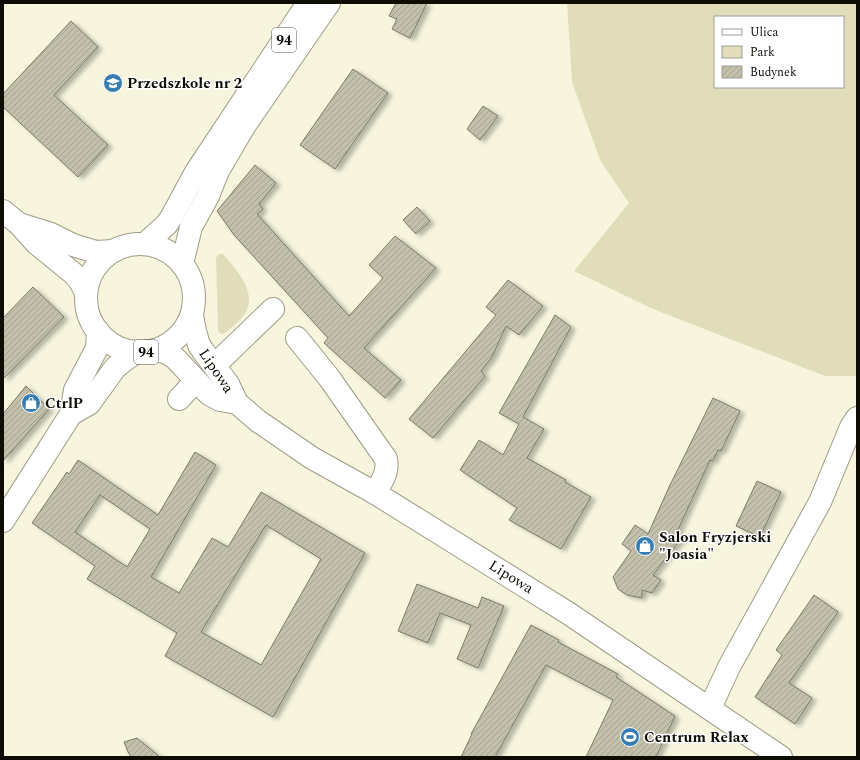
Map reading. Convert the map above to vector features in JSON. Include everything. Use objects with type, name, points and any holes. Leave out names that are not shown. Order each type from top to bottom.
[{"type":"street","name":"94","points":[[146,244],[167,224],[196,172],[308,3]]},
{"type":"street","name":"94","points":[[182,264],[191,228],[208,196],[218,170],[245,125],[329,3]]},
{"type":"street","points":[[11,218],[51,234],[72,245],[96,252],[113,251]]},
{"type":"street","points":[[11,218],[36,243],[74,274],[80,281],[86,293]]},
{"type":"street","name":"94","points":[[134,244],[146,244],[160,247],[172,254],[182,264],[187,271],[194,288],[195,297],[192,314],[187,326],[179,337],[168,345],[156,350],[135,353],[119,348],[104,339],[89,316],[86,304],[86,293],[89,280],[94,269],[102,259],[113,251],[123,247],[134,244]]},
{"type":"street","points":[[218,362],[273,309]]},
{"type":"street","name":"Lipowa","points":[[192,314],[199,345],[228,384],[236,403]]},
{"type":"street","name":"94","points":[[3,521],[72,414],[75,390],[97,348],[98,331]]},
{"type":"street","points":[[297,338],[330,379],[386,459],[387,465],[383,480],[375,493]]},
{"type":"street","name":"Lipowa","points":[[156,350],[167,353],[175,358],[209,394],[220,400],[236,403],[267,428],[312,458],[375,493],[568,613],[781,757]]},
{"type":"street","name":"94","points":[[72,414],[89,404],[115,368],[126,358],[135,353]]},
{"type":"street","points":[[710,708],[729,667],[820,502],[851,427],[857,418]]},
{"type":"green space","points":[[567,3],[857,3],[857,376],[825,376],[653,309],[574,271],[629,203],[600,160],[572,82]]},
{"type":"green space","points":[[219,254],[223,254],[242,278],[249,295],[249,304],[245,313],[238,322],[223,334],[219,333],[218,329],[216,258]]},
{"type":"building","points":[[396,3],[427,3],[410,38],[392,29],[397,19],[389,16]]},
{"type":"building","points":[[71,21],[98,47],[54,95],[108,145],[78,177],[3,107],[3,94]]},
{"type":"building","points":[[353,69],[388,93],[335,169],[300,145]]},
{"type":"building","points":[[483,106],[498,116],[480,140],[467,129]]},
{"type":"building","points":[[255,165],[276,183],[259,204],[263,209],[257,214],[349,316],[383,278],[369,265],[395,236],[436,268],[364,348],[401,380],[385,398],[324,343],[328,338],[234,235],[217,211]]},
{"type":"building","points":[[417,207],[430,221],[416,234],[403,220]]},
{"type":"building","points":[[508,280],[543,306],[519,335],[506,326],[492,357],[481,371],[485,376],[433,438],[409,419],[496,315],[486,307]]},
{"type":"building","points":[[33,287],[64,317],[3,379],[3,318]]},
{"type":"building","points":[[555,315],[571,327],[523,417],[544,429],[527,458],[566,480],[565,482],[591,497],[561,549],[509,520],[517,508],[460,470],[479,440],[503,455],[519,424],[499,413]]},
{"type":"building","points":[[26,386],[49,409],[3,461],[3,414]]},
{"type":"building","points":[[713,398],[740,411],[721,451],[718,450],[713,461],[710,460],[677,532],[683,536],[653,575],[661,580],[652,593],[642,590],[642,598],[627,595],[618,589],[613,577],[631,551],[622,544],[635,525],[648,534],[670,485]]},
{"type":"building","points":[[195,452],[216,465],[151,577],[179,593],[212,538],[228,547],[261,492],[365,553],[273,717],[165,656],[177,633],[87,579],[95,566],[32,523],[67,472],[69,474],[78,460],[158,515]],"holes":[[[100,495],[150,529],[127,567],[75,532]],[[266,525],[321,559],[261,665],[201,632]]]},
{"type":"building","points":[[757,481],[781,492],[760,537],[736,526]]},
{"type":"building","points":[[417,584],[478,608],[482,597],[504,606],[478,668],[457,659],[471,625],[440,613],[428,643],[398,631]]},
{"type":"building","points":[[814,595],[838,612],[789,683],[812,698],[795,724],[755,697],[782,655],[776,650]]},
{"type":"building","points":[[531,625],[559,640],[558,642],[618,674],[616,677],[675,716],[656,757],[586,757],[613,700],[546,665],[495,757],[461,757],[471,734]]},
{"type":"building","points":[[137,738],[160,757],[131,757],[124,742]]},
{"type":"place","name":"Przedszkole nr 2","points":[[113,83]]},
{"type":"place","name":"CtrlP","points":[[31,403]]},
{"type":"place","name":"Salon Fryzjerski \"Joasia\"","points":[[645,546]]},
{"type":"place","name":"Centrum Relax","points":[[630,737]]}]
